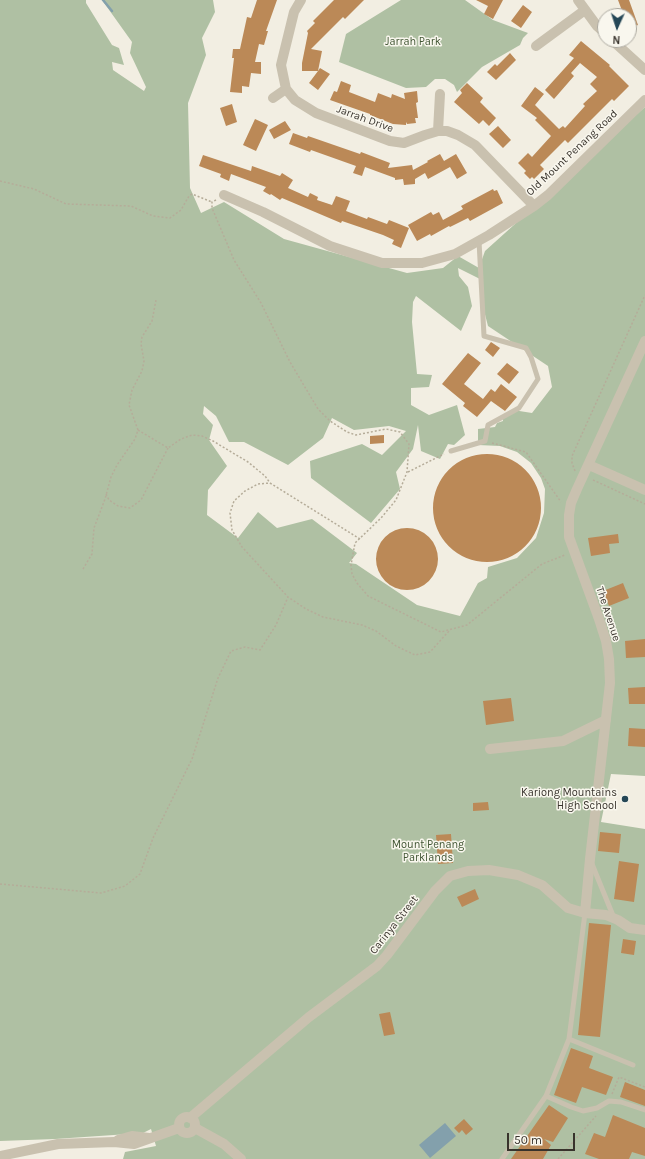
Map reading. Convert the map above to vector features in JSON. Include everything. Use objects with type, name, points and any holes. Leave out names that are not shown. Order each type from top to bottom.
[{"type":"street","points":[[273,98],[286,89],[280,65],[294,12],[301,0]]},
{"type":"street","points":[[578,0],[597,24]]},
{"type":"street","points":[[536,46],[585,10]]},
{"type":"street","points":[[621,48],[645,70]]},
{"type":"street","name":"Jarrah Drive","points":[[286,89],[295,100],[316,114],[390,142],[404,143],[425,134],[438,131],[447,131],[458,134],[475,145],[534,206]]},
{"type":"street","points":[[438,131],[440,94]]},
{"type":"street","name":"Old Mount Penang Road","points":[[224,196],[263,212],[330,246],[382,263],[422,263],[454,254],[534,206],[645,100]]},
{"type":"street","name":"The Avenue","points":[[585,913],[610,683],[609,659],[606,641],[573,552],[569,537],[569,515],[571,504],[577,489],[645,341]]},
{"type":"street","points":[[589,465],[645,490]]},
{"type":"street","points":[[490,749],[563,741],[606,720]]},
{"type":"street","name":"Carinya Street","points":[[190,1118],[309,1017],[377,966],[436,891],[450,876],[468,871],[489,870],[518,874],[542,885],[568,908],[585,913],[606,915],[630,928],[645,930]]},
{"type":"street","points":[[185,1117],[194,1121],[195,1128],[193,1132],[188,1134],[182,1132],[179,1128],[180,1120],[185,1117]]},
{"type":"street","points":[[0,1156],[58,1144],[114,1142],[134,1144],[179,1128]]},
{"type":"street","points":[[195,1128],[224,1144],[241,1159]]},
{"type":"lane","points":[[451,451],[485,441],[488,425],[519,408],[538,379],[531,357],[526,348],[484,336],[479,240]]},
{"type":"lane","points":[[590,859],[614,918]]},
{"type":"lane","points":[[502,1159],[546,1096],[569,1039],[585,913]]},
{"type":"lane","points":[[569,1039],[633,1065]]},
{"type":"lane","points":[[546,1096],[583,1111],[597,1108],[609,1101],[621,1102],[645,1110]]},
{"type":"path","points":[[0,181],[34,189],[66,204],[131,206],[153,216],[170,218],[181,210],[189,196],[192,194],[212,202],[224,196]]},
{"type":"path","points":[[212,202],[212,208],[234,260],[261,303],[290,362],[318,408],[330,421],[347,432],[356,435],[386,429],[400,432],[409,444],[407,472],[396,500],[381,518],[355,543],[352,574],[357,583],[368,596],[441,632],[467,626],[542,564],[573,552]]},
{"type":"path","points":[[156,300],[152,321],[142,337],[141,344],[144,361],[142,371],[132,390],[129,405],[138,430],[168,448]]},
{"type":"path","points":[[83,569],[92,554],[94,528],[111,477],[138,430]]},
{"type":"path","points":[[106,494],[109,500],[118,506],[130,508],[141,500],[168,448],[181,439],[192,435],[202,436],[248,462],[265,476],[270,484],[360,539]]},
{"type":"path","points":[[485,441],[526,452],[551,486],[569,515]]},
{"type":"path","points":[[407,472],[451,451]]},
{"type":"path","points":[[270,484],[258,484],[245,491],[234,501],[230,513],[232,530],[242,547],[288,597],[322,617],[362,625],[376,632],[396,646],[415,655],[430,652],[450,630]]},
{"type":"path","points":[[0,884],[101,892],[125,886],[140,874],[153,838],[192,759],[218,678],[231,651],[245,647],[260,650],[276,625],[288,597]]},
{"type":"green space","name":"Mount Penang Parklands","points":[[0,0],[86,0],[86,3],[112,45],[119,48],[124,65],[112,62],[113,70],[144,91],[146,87],[130,53],[132,42],[102,0],[213,0],[215,12],[202,38],[206,55],[188,103],[190,188],[201,213],[224,202],[284,239],[407,273],[443,268],[458,256],[479,268],[485,251],[645,107],[645,776],[611,774],[601,822],[645,829],[645,1159],[123,1159],[125,1152],[156,1146],[151,1129],[143,1133],[0,1141]],"holes":[[[458,268],[482,280],[481,299],[488,326],[548,366],[552,387],[532,413],[513,410],[503,417],[503,421],[497,423],[495,427],[478,429],[478,445],[500,446],[517,452],[531,463],[541,478],[545,489],[544,513],[536,538],[517,558],[488,567],[487,578],[478,583],[460,616],[417,605],[356,564],[349,563],[357,553],[312,519],[277,528],[258,512],[238,538],[207,515],[208,490],[227,466],[209,440],[213,425],[203,414],[204,406],[216,416],[229,442],[244,442],[288,465],[323,438],[332,418],[354,430],[389,426],[406,431],[382,455],[362,444],[310,461],[311,478],[371,523],[400,489],[396,472],[413,449],[418,425],[421,451],[440,459],[448,444],[454,445],[465,435],[457,405],[429,415],[411,405],[411,388],[429,387],[432,375],[417,374],[412,322],[413,302],[416,296],[461,331],[472,306],[468,287],[459,276]]]},
{"type":"green space","name":"Jarrah Park","points":[[401,0],[465,0],[493,20],[528,33],[523,38],[520,45],[482,67],[457,92],[454,85],[445,79],[435,79],[426,87],[406,88],[339,62],[346,34]]},
{"type":"water","points":[[445,1123],[456,1136],[430,1158],[419,1145]]},
{"type":"building","points":[[257,0],[277,0],[266,31],[268,31],[264,45],[259,44],[255,62],[261,62],[261,74],[251,73],[249,87],[242,86],[242,93],[230,92],[234,58],[232,58],[233,49],[240,49],[247,17],[251,18]]},
{"type":"building","points":[[334,0],[364,0],[345,19],[343,17],[311,49],[322,51],[318,71],[302,71],[302,63],[308,33],[307,31],[315,23],[313,21]]},
{"type":"building","points":[[476,0],[503,0],[493,19],[484,14],[488,6]]},
{"type":"building","points":[[618,0],[629,0],[632,8],[621,8]]},
{"type":"building","points":[[523,5],[532,12],[521,28],[511,21]]},
{"type":"building","points":[[581,41],[610,65],[609,66],[629,86],[614,101],[612,99],[568,143],[565,140],[540,165],[544,169],[534,179],[532,177],[530,179],[524,173],[526,171],[518,163],[528,153],[532,157],[551,136],[535,120],[537,118],[521,106],[535,87],[544,94],[535,105],[559,129],[563,126],[565,128],[585,106],[583,104],[597,91],[590,84],[597,77],[580,63],[571,73],[574,76],[554,99],[545,90],[574,58],[569,55]]},
{"type":"building","points":[[510,53],[516,60],[496,80],[487,72],[495,64],[497,66]]},
{"type":"building","points":[[320,68],[330,74],[318,90],[309,83]]},
{"type":"building","points":[[341,81],[351,85],[349,92],[375,102],[378,93],[391,98],[392,94],[405,99],[404,93],[417,91],[418,102],[416,103],[418,118],[415,118],[416,123],[407,124],[406,122],[406,125],[393,124],[330,100],[334,91],[337,92]]},
{"type":"building","points":[[467,83],[483,98],[480,102],[496,118],[489,126],[483,120],[479,124],[454,102],[462,93],[460,90]]},
{"type":"building","points":[[232,104],[237,122],[226,126],[220,108]]},
{"type":"building","points":[[255,119],[268,125],[256,151],[243,145]]},
{"type":"building","points":[[285,121],[291,130],[274,139],[269,130]]},
{"type":"building","points":[[498,126],[511,140],[503,148],[489,134]]},
{"type":"building","points":[[293,133],[307,138],[308,136],[360,154],[361,152],[390,163],[388,168],[412,165],[413,170],[440,154],[444,161],[456,154],[467,173],[457,179],[450,167],[428,179],[425,173],[415,179],[415,184],[404,185],[403,179],[395,180],[395,178],[365,167],[362,176],[353,173],[356,166],[289,144]]},
{"type":"building","points":[[203,155],[251,171],[252,166],[280,176],[282,173],[293,180],[288,188],[308,197],[310,193],[318,197],[317,200],[332,205],[336,196],[350,201],[346,211],[367,219],[368,217],[387,224],[389,220],[409,228],[401,248],[392,244],[394,240],[383,235],[342,221],[341,223],[282,198],[280,200],[263,191],[266,187],[231,174],[229,181],[220,177],[221,174],[199,166]]},
{"type":"building","points":[[493,189],[494,191],[497,190],[503,203],[470,221],[468,218],[417,241],[408,225],[431,212],[433,215],[439,212],[443,220],[463,209],[461,206]]},
{"type":"building","points":[[491,342],[500,348],[493,357],[485,350]]},
{"type":"building","points":[[468,353],[481,363],[464,384],[483,399],[491,389],[495,392],[501,384],[517,397],[505,411],[491,401],[477,417],[463,406],[465,403],[442,384]]},
{"type":"building","points":[[507,363],[519,372],[509,384],[497,374]]},
{"type":"building","points":[[384,435],[384,443],[370,444],[370,436]]},
{"type":"building","points":[[487,454],[508,458],[525,470],[537,487],[541,508],[537,529],[525,546],[508,558],[487,562],[466,558],[449,546],[437,529],[433,508],[437,487],[449,470],[466,458]]},
{"type":"building","points":[[407,528],[419,531],[429,537],[435,547],[438,559],[435,571],[429,581],[419,587],[407,590],[395,587],[385,581],[379,571],[376,559],[379,547],[385,537],[395,531]]},
{"type":"building","points":[[618,534],[619,543],[609,544],[610,553],[591,556],[588,538]]},
{"type":"building","points":[[623,583],[629,598],[609,606],[603,591]]},
{"type":"building","points":[[645,639],[645,657],[626,658],[625,641]]},
{"type":"building","points":[[645,687],[645,704],[629,704],[628,688]]},
{"type":"building","points":[[511,698],[514,721],[486,725],[483,701]]},
{"type":"building","points":[[629,728],[645,729],[645,747],[628,746]]},
{"type":"building","points":[[488,802],[489,810],[473,811],[473,803]]},
{"type":"building","points":[[600,832],[621,834],[619,853],[598,851]]},
{"type":"building","points":[[451,834],[453,863],[438,864],[436,835]]},
{"type":"building","points":[[619,861],[639,864],[634,902],[614,899]]},
{"type":"building","points":[[475,889],[479,899],[462,907],[457,897]]},
{"type":"building","points":[[589,923],[611,925],[600,1037],[578,1035]]},
{"type":"building","points":[[623,939],[636,941],[634,955],[621,953]]},
{"type":"building","points":[[390,1012],[395,1034],[384,1036],[379,1014]]},
{"type":"building","points":[[571,1048],[593,1056],[589,1068],[613,1077],[606,1095],[582,1087],[576,1103],[554,1095]]},
{"type":"building","points":[[625,1082],[645,1090],[645,1106],[620,1097]]},
{"type":"building","points":[[549,1105],[568,1118],[553,1142],[544,1139],[551,1145],[543,1159],[511,1159]]},
{"type":"building","points":[[613,1115],[645,1128],[645,1156],[632,1152],[629,1159],[599,1159],[585,1154],[594,1133],[605,1137]]},
{"type":"building","points":[[464,1119],[473,1129],[466,1135],[462,1130],[459,1133],[454,1128]]},
{"type":"waterway","points":[[103,0],[112,11]]},
{"type":"place","name":"Kariong Mountains High School","points":[[625,799]]}]
